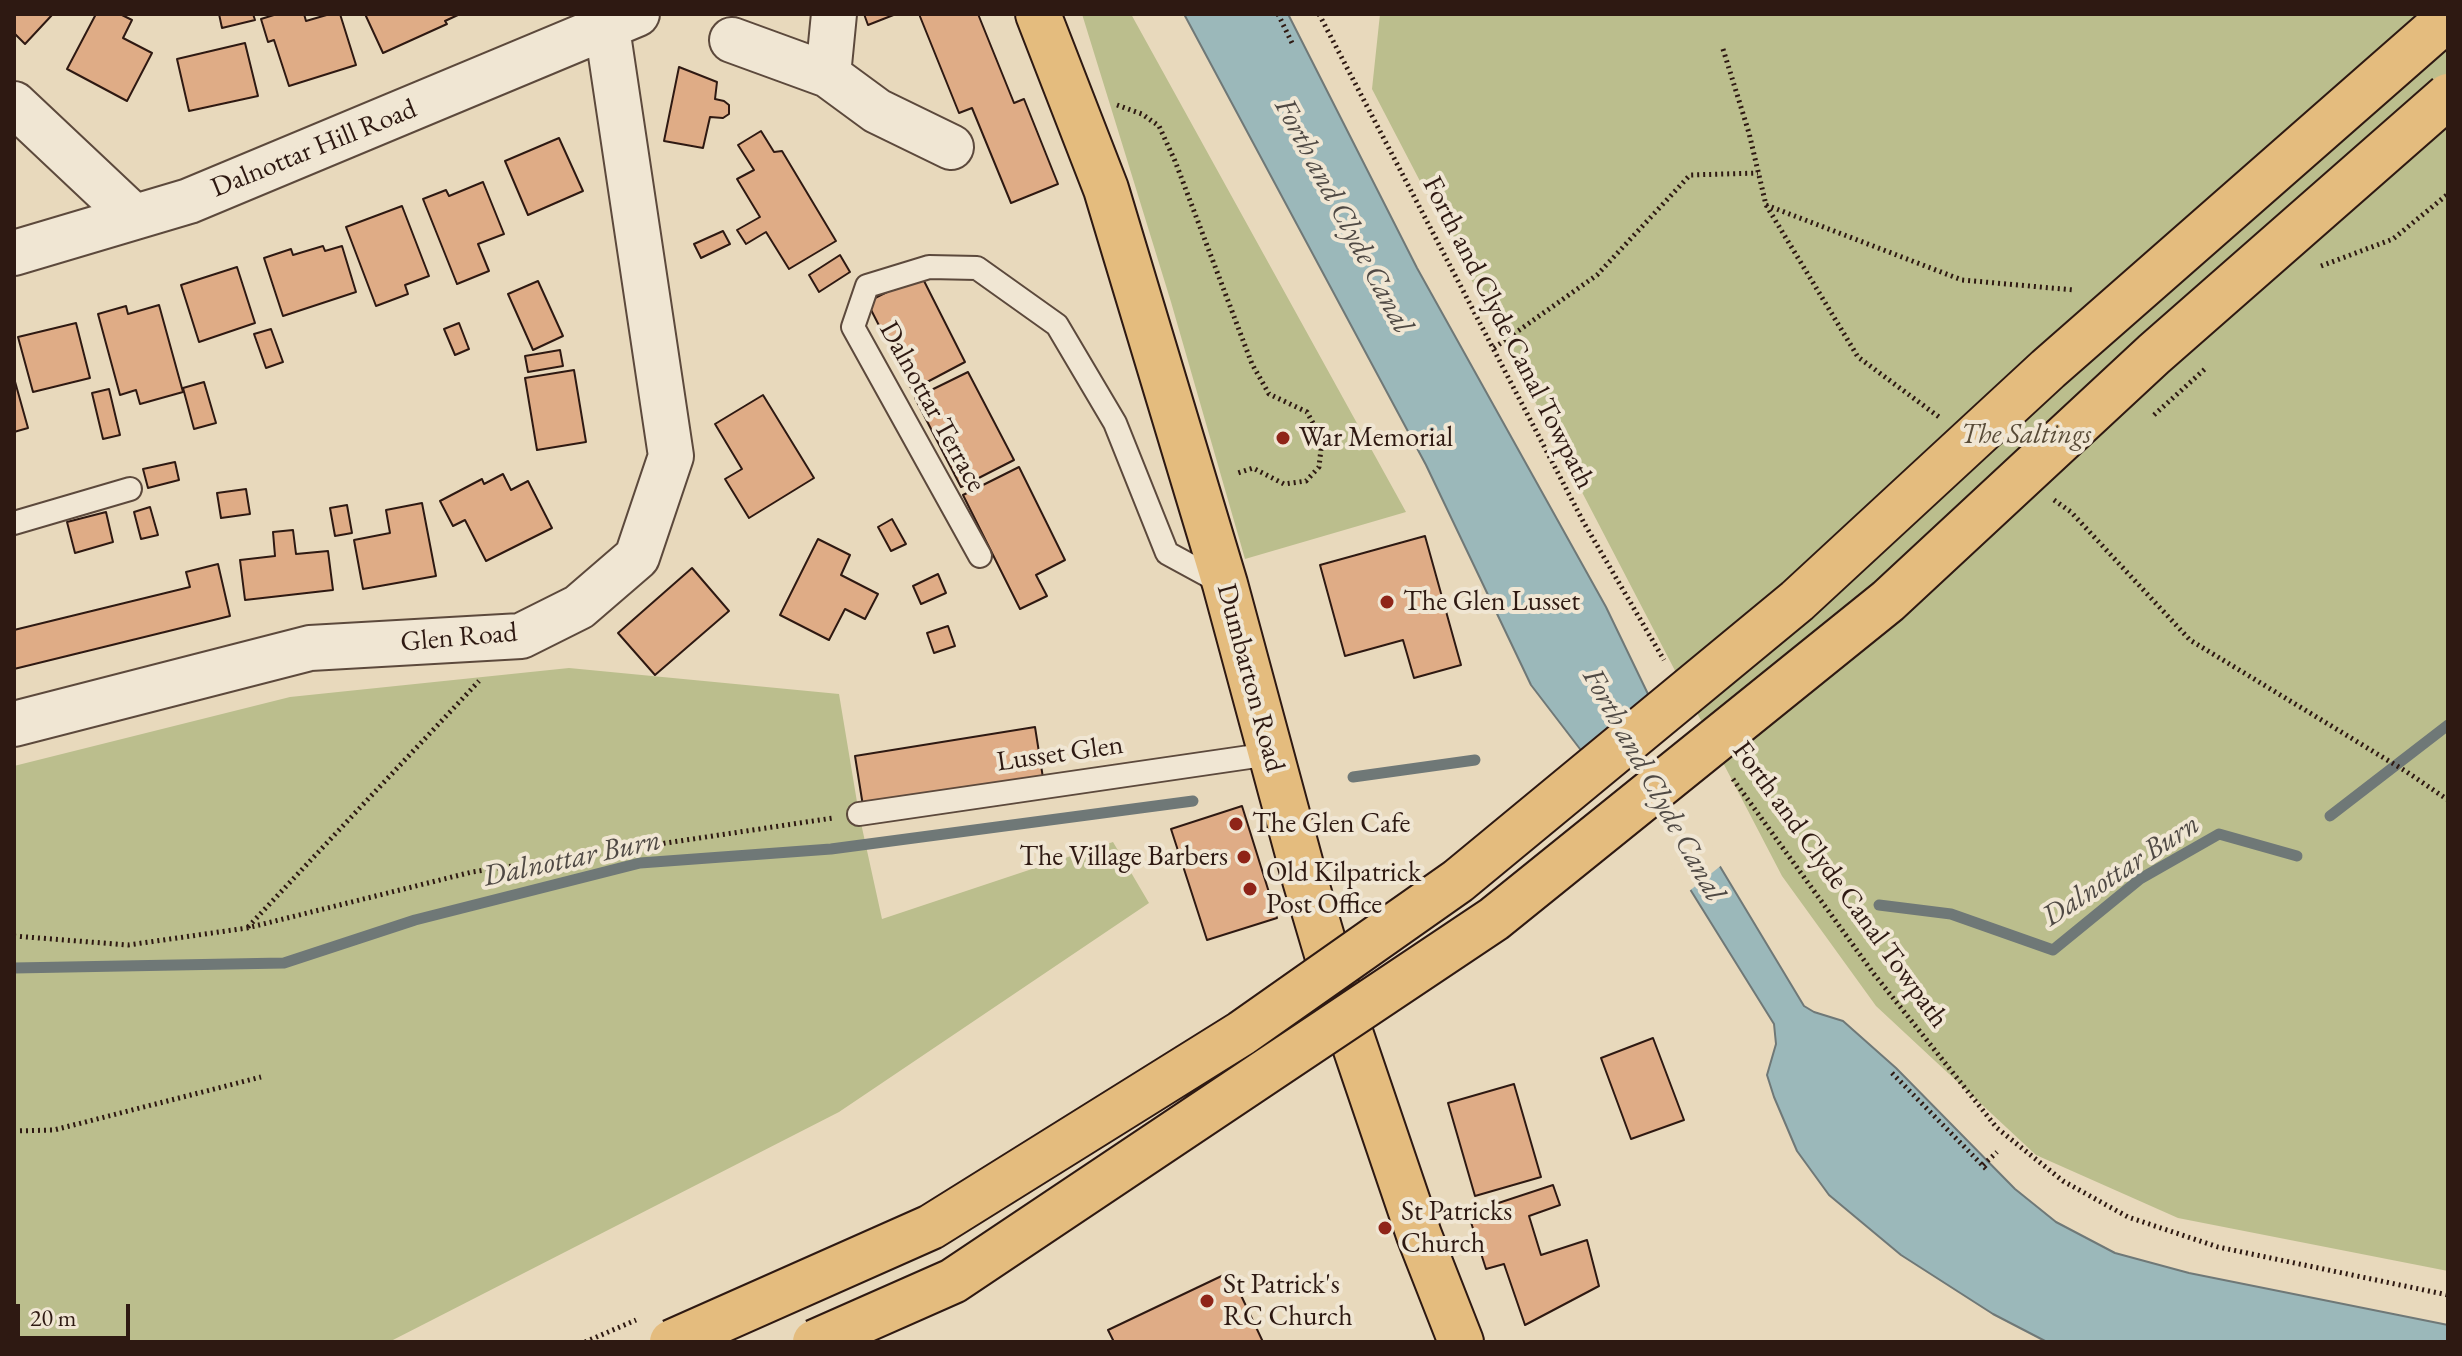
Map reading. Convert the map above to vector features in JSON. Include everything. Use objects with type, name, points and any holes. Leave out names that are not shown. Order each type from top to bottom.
[{"type":"main road","name":"Dumbarton Road","points":[[1038,14],[1106,189],[1225,584],[1350,1032],[1419,1235],[1461,1342]]},
{"type":"main road","points":[[657,1330],[931,1227],[1242,1033],[1458,881],[1797,601],[2048,369],[2448,18]]},
{"type":"main road","points":[[815,1342],[953,1281],[1494,919],[1888,601],[2154,354],[2448,96]]},
{"type":"street","points":[[828,75],[834,14]]},
{"type":"street","name":"Dalnottar Hill Road","points":[[14,253],[189,201],[612,19]]},
{"type":"street","name":"Glen Road","points":[[14,724],[310,648],[521,636],[579,607],[637,557],[671,456],[612,19]]},
{"type":"street","points":[[732,40],[828,75],[877,111],[951,147]]},
{"type":"street","points":[[14,104],[134,217]]},
{"type":"lane","name":"Dalnottar Terrace","points":[[980,556],[853,327],[867,286],[929,267],[977,268],[1057,325],[1115,423],[1167,553],[1225,584]]},
{"type":"lane","points":[[14,523],[130,489]]},
{"type":"lane","name":"Lusset Glen","points":[[859,814],[1270,754]]},
{"type":"path","points":[[1278,14],[1293,45]]},
{"type":"path","name":"Forth and Clyde Canal Towpath","points":[[1319,14],[1584,523],[1669,669]]},
{"type":"path","points":[[1723,49],[1749,133],[1766,205],[1858,357],[1946,421]]},
{"type":"path","points":[[1072,102],[1119,105],[1142,114],[1159,126],[1252,364],[1269,394],[1307,412],[1322,440],[1319,467],[1306,481],[1284,484],[1253,468],[1196,487]]},
{"type":"path","points":[[1493,348],[1597,275],[1690,175],[1758,173]]},
{"type":"path","points":[[2046,494],[2071,512],[2190,640],[2448,800]]},
{"type":"path","points":[[247,928],[521,636]]},
{"type":"path","name":"Forth and Clyde Canal Towpath","points":[[1731,775],[1874,974],[1997,1128],[2063,1181],[2128,1217],[2218,1247],[2448,1295]]},
{"type":"path","points":[[14,936],[128,945],[247,928],[472,872],[859,814]]},
{"type":"path","points":[[1892,1073],[1985,1168],[1997,1152]]},
{"type":"path","points":[[14,1131],[54,1130],[261,1077]]},
{"type":"path","points":[[585,1342],[657,1330]]},
{"type":"green space","points":[[1082,14],[1131,14],[1406,512],[1245,559],[1171,302]]},
{"type":"green space","name":"The Saltings","points":[[1380,14],[2448,14],[2448,1271],[2178,1218],[2036,1155],[1876,1006],[1782,876],[1372,89]]},
{"type":"green space","points":[[569,668],[839,694],[859,814],[882,919],[1113,842],[1149,903],[839,1112],[389,1342],[14,1342],[14,766],[290,697]]},
{"type":"water","name":"Forth and Clyde Canal","points":[[1184,14],[1288,14],[1417,268],[1606,607],[1688,777],[1689,815],[1804,1006],[1843,1021],[1896,1068],[2015,1189],[2056,1222],[2115,1253],[2189,1273],[2448,1325],[2448,1342],[2047,1342],[1993,1314],[1901,1255],[1829,1195],[1797,1151],[1774,1097],[1767,1075],[1776,1044],[1774,1024],[1660,841],[1639,826],[1531,685],[1426,465]]},
{"type":"pier","points":[[1655,700],[1692,775],[1693,814],[1723,864],[1688,892],[1658,843],[1636,829],[1580,755]]},
{"type":"building","points":[[14,14],[52,15],[25,44],[14,33]]},
{"type":"building","points":[[96,14],[120,14],[132,20],[123,38],[152,53],[127,101],[67,69]]},
{"type":"building","points":[[219,14],[253,14],[255,20],[222,28]]},
{"type":"building","points":[[277,14],[304,14],[306,21],[340,14],[356,65],[289,86],[274,40],[268,42],[261,19]]},
{"type":"building","points":[[365,14],[460,14],[445,21],[447,24],[383,53]]},
{"type":"building","points":[[864,14],[896,14],[868,25]]},
{"type":"building","points":[[919,14],[978,14],[1014,103],[1024,99],[1058,184],[1011,203],[972,108],[959,113]]},
{"type":"building","points":[[245,43],[258,96],[189,111],[177,59]]},
{"type":"building","points":[[679,67],[717,82],[715,99],[729,105],[729,114],[723,118],[710,117],[703,148],[664,141]]},
{"type":"building","points":[[761,131],[774,152],[782,151],[836,241],[789,269],[766,232],[746,244],[737,230],[760,217],[737,179],[754,170],[738,145]]},
{"type":"building","points":[[559,138],[583,191],[528,215],[505,161]]},
{"type":"building","points":[[483,182],[504,234],[478,244],[489,271],[457,284],[423,199],[446,190],[449,196]]},
{"type":"building","points":[[402,206],[429,276],[405,285],[408,294],[376,306],[346,227]]},
{"type":"building","points":[[723,231],[730,244],[701,258],[694,244]]},
{"type":"building","points":[[323,246],[325,251],[342,246],[356,292],[283,316],[264,258],[291,249],[293,255]]},
{"type":"building","points":[[840,255],[850,272],[819,292],[809,275]]},
{"type":"building","points":[[237,267],[255,323],[199,342],[181,285]]},
{"type":"building","points":[[921,275],[965,362],[912,390],[867,302]]},
{"type":"building","points":[[538,281],[563,336],[533,350],[508,294]]},
{"type":"building","points":[[159,305],[183,392],[140,404],[136,390],[120,395],[98,314],[126,306],[128,314]]},
{"type":"building","points":[[76,323],[90,378],[33,392],[18,337]]},
{"type":"building","points":[[459,323],[469,349],[455,355],[444,329]]},
{"type":"building","points":[[271,329],[283,362],[266,368],[254,334]]},
{"type":"building","points":[[560,350],[563,366],[528,372],[525,356]]},
{"type":"building","points":[[574,370],[586,442],[537,450],[525,378]]},
{"type":"building","points":[[968,372],[1014,460],[961,487],[915,398]]},
{"type":"building","points":[[14,378],[28,428],[14,432]]},
{"type":"building","points":[[204,382],[216,423],[194,429],[183,388]]},
{"type":"building","points":[[109,389],[120,435],[103,439],[92,393]]},
{"type":"building","points":[[763,395],[814,478],[749,518],[725,479],[742,469],[715,424]]},
{"type":"building","points":[[175,462],[179,480],[148,488],[143,469]]},
{"type":"building","points":[[1019,467],[1065,560],[1036,575],[1047,596],[1020,609],[963,495]]},
{"type":"building","points":[[503,474],[511,490],[528,481],[552,528],[486,561],[465,520],[453,526],[440,501],[482,479],[484,484]]},
{"type":"building","points":[[246,489],[250,514],[221,518],[217,493]]},
{"type":"building","points":[[422,503],[436,576],[363,589],[354,540],[390,533],[386,510]]},
{"type":"building","points":[[347,505],[352,533],[335,536],[330,508]]},
{"type":"building","points":[[150,507],[158,535],[141,539],[134,512]]},
{"type":"building","points":[[106,512],[113,542],[75,553],[67,522]]},
{"type":"building","points":[[892,519],[906,544],[891,551],[878,527]]},
{"type":"building","points":[[293,530],[296,554],[328,551],[333,590],[245,600],[240,560],[275,556],[273,532]]},
{"type":"building","name":"The Glen Lusset","points":[[1425,536],[1461,665],[1414,678],[1403,640],[1345,656],[1320,565]]},
{"type":"building","points":[[818,539],[850,555],[841,575],[878,594],[865,619],[845,609],[829,640],[780,615]]},
{"type":"building","points":[[218,564],[230,616],[14,669],[14,630],[190,587],[186,572]]},
{"type":"building","points":[[692,568],[729,611],[655,675],[618,633]]},
{"type":"building","points":[[938,574],[946,593],[921,604],[913,586]]},
{"type":"building","points":[[948,626],[955,646],[934,653],[927,633]]},
{"type":"building","points":[[1035,727],[1043,778],[863,806],[855,756]]},
{"type":"building","points":[[1242,806],[1277,918],[1207,940],[1171,829]]},
{"type":"building","points":[[1653,1038],[1684,1120],[1631,1139],[1601,1058]]},
{"type":"building","points":[[1514,1084],[1541,1177],[1475,1196],[1448,1103]]},
{"type":"building","points":[[1553,1185],[1560,1205],[1529,1216],[1541,1255],[1587,1240],[1599,1286],[1525,1325],[1504,1264],[1486,1269],[1468,1213]]},
{"type":"building","name":"St Patrick's RC Church","points":[[1230,1272],[1263,1342],[1114,1342],[1108,1330]]},
{"type":"waterway","name":"Dalnottar Burn","points":[[2330,816],[2448,725]]},
{"type":"waterway","name":"Dalnottar Burn","points":[[1353,777],[1475,760]]},
{"type":"waterway","name":"Dalnottar Burn","points":[[14,968],[284,963],[415,920],[640,863],[831,849],[1193,801]]},
{"type":"waterway","name":"Dalnottar Burn","points":[[1879,905],[1951,914],[2053,950],[2140,879],[2219,834],[2297,856]]},
{"type":"place","name":"War Memorial","points":[[1283,438]]},
{"type":"place","name":"The Glen Lusset","points":[[1387,602]]},
{"type":"place","name":"The Glen Cafe","points":[[1236,824]]},
{"type":"place","name":"The Village Barbers","points":[[1244,857]]},
{"type":"place","name":"Old Kilpatrick Post Office","points":[[1250,889]]},
{"type":"place","name":"St Patricks Church","points":[[1385,1228]]},
{"type":"place","name":"St Patrick's RC Church","points":[[1207,1301]]}]
